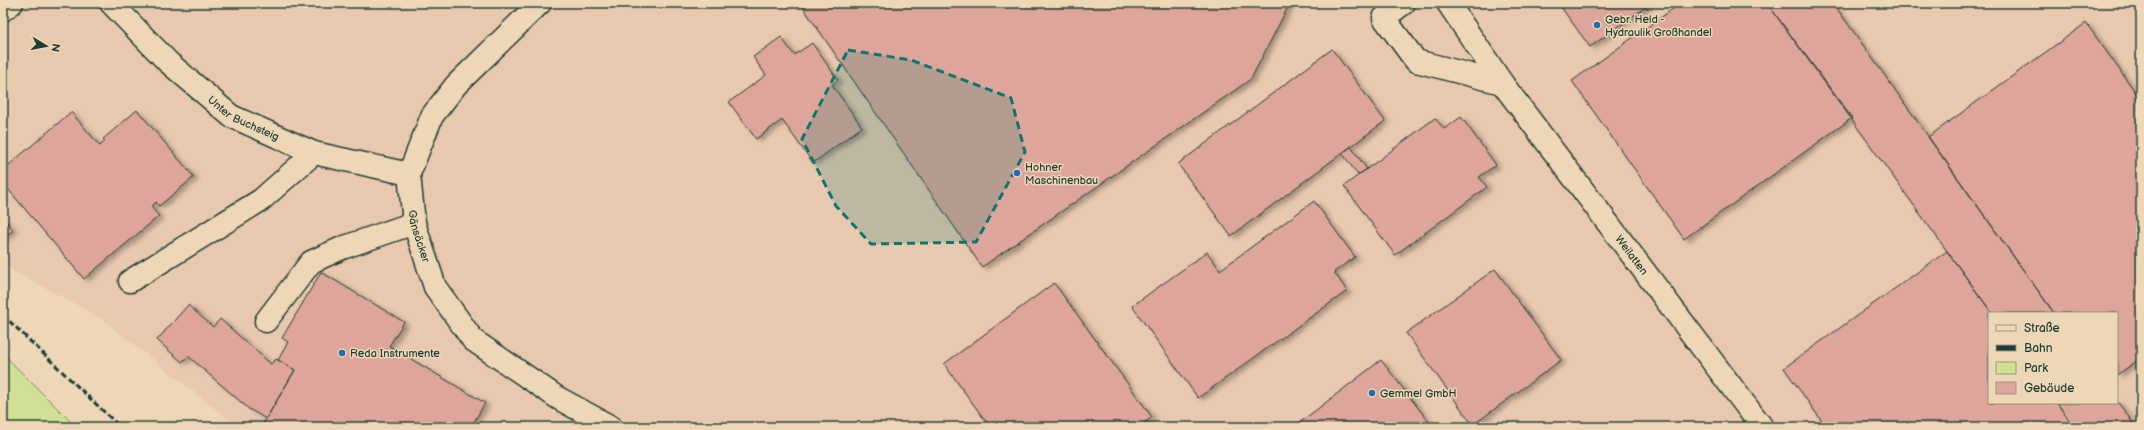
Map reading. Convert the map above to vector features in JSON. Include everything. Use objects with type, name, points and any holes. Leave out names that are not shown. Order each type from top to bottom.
[{"type":"street","points":[[3,10],[12,3]]},
{"type":"street","name":"Unter Buchsteig","points":[[111,3],[168,62],[231,116],[314,153],[409,174]]},
{"type":"street","name":"Gänsäcker","points":[[540,3],[456,85],[432,116],[409,174],[414,223],[435,287],[473,340],[558,398],[611,427]]},
{"type":"street","name":"Weilatten","points":[[1448,3],[1502,84],[1762,427]]},
{"type":"street","points":[[1402,4],[1384,18],[1416,62],[1502,84]]},
{"type":"street","points":[[130,281],[261,200],[314,153]]},
{"type":"street","points":[[266,321],[311,262],[342,248],[414,223]]},
{"type":"highlighted area","points":[[848,50],[911,60],[1011,98],[1025,152],[976,242],[871,244],[836,206],[802,139]]},
{"type":"shaded area","points":[[3,3],[2141,3],[2141,427],[238,427],[101,318],[3,265]]},
{"type":"green space","points":[[3,354],[76,427],[3,427]]},
{"type":"building","name":"Hohner Maschinenbau","points":[[806,3],[1290,3],[1251,79],[982,267],[802,6]]},
{"type":"building","name":"Gebr. Held - Hydraulik Großhandel","points":[[1558,3],[1651,3],[1590,47]]},
{"type":"building","points":[[1681,3],[1767,3],[1852,118],[1684,239],[1572,81]]},
{"type":"building","points":[[1767,3],[1833,3],[2053,312],[1991,312]]},
{"type":"building","points":[[2086,23],[2141,100],[2141,358],[2118,374],[2118,312],[2053,312],[1928,137]]},
{"type":"building","points":[[781,37],[794,55],[812,43],[838,80],[832,85],[862,127],[813,163],[782,120],[756,139],[729,102],[766,75],[753,57]]},
{"type":"building","points":[[1332,49],[1385,121],[1231,236],[1178,164]]},
{"type":"building","points":[[137,110],[194,177],[159,206],[156,202],[151,207],[159,216],[84,279],[3,183],[3,170],[71,112],[100,146],[105,141],[103,139]]},
{"type":"building","points":[[1461,117],[1496,165],[1479,177],[1487,187],[1395,255],[1344,186],[1435,118],[1444,129]]},
{"type":"building","points":[[1351,147],[1367,169],[1358,175],[1342,153]]},
{"type":"building","points":[[1314,201],[1355,257],[1334,272],[1347,291],[1198,398],[1132,306],[1207,252],[1220,270]]},
{"type":"building","points":[[3,217],[13,230],[3,239]]},
{"type":"building","points":[[1947,251],[1991,312],[1988,312],[1988,404],[2058,404],[2074,427],[1826,427],[1784,368]]},
{"type":"building","points":[[1495,269],[1561,360],[1473,425],[1406,333]]},
{"type":"building","name":"Reda Instrumente","points":[[321,272],[404,322],[389,346],[485,403],[471,427],[261,427],[295,370],[278,360],[288,342],[282,338]]},
{"type":"building","points":[[1054,283],[1152,417],[1139,427],[990,427],[944,364]]},
{"type":"building","points":[[188,305],[213,327],[220,319],[271,364],[276,359],[295,370],[266,419],[249,409],[188,356],[182,362],[157,340]]},
{"type":"building","name":"Gemmel GmbH","points":[[1381,360],[1433,427],[1294,427]]},
{"type":"building","points":[[2118,402],[2136,427],[2074,427],[2058,404],[2118,404]]},
{"type":"railway","points":[[3,315],[120,427]]},
{"type":"place","name":"Gebr. Held - Hydraulik Großhandel","points":[[1597,25]]},
{"type":"place","name":"Hohner Maschinenbau","points":[[1017,173]]},
{"type":"place","name":"Reda Instrumente","points":[[342,353]]},
{"type":"place","name":"Gemmel GmbH","points":[[1372,393]]}]
